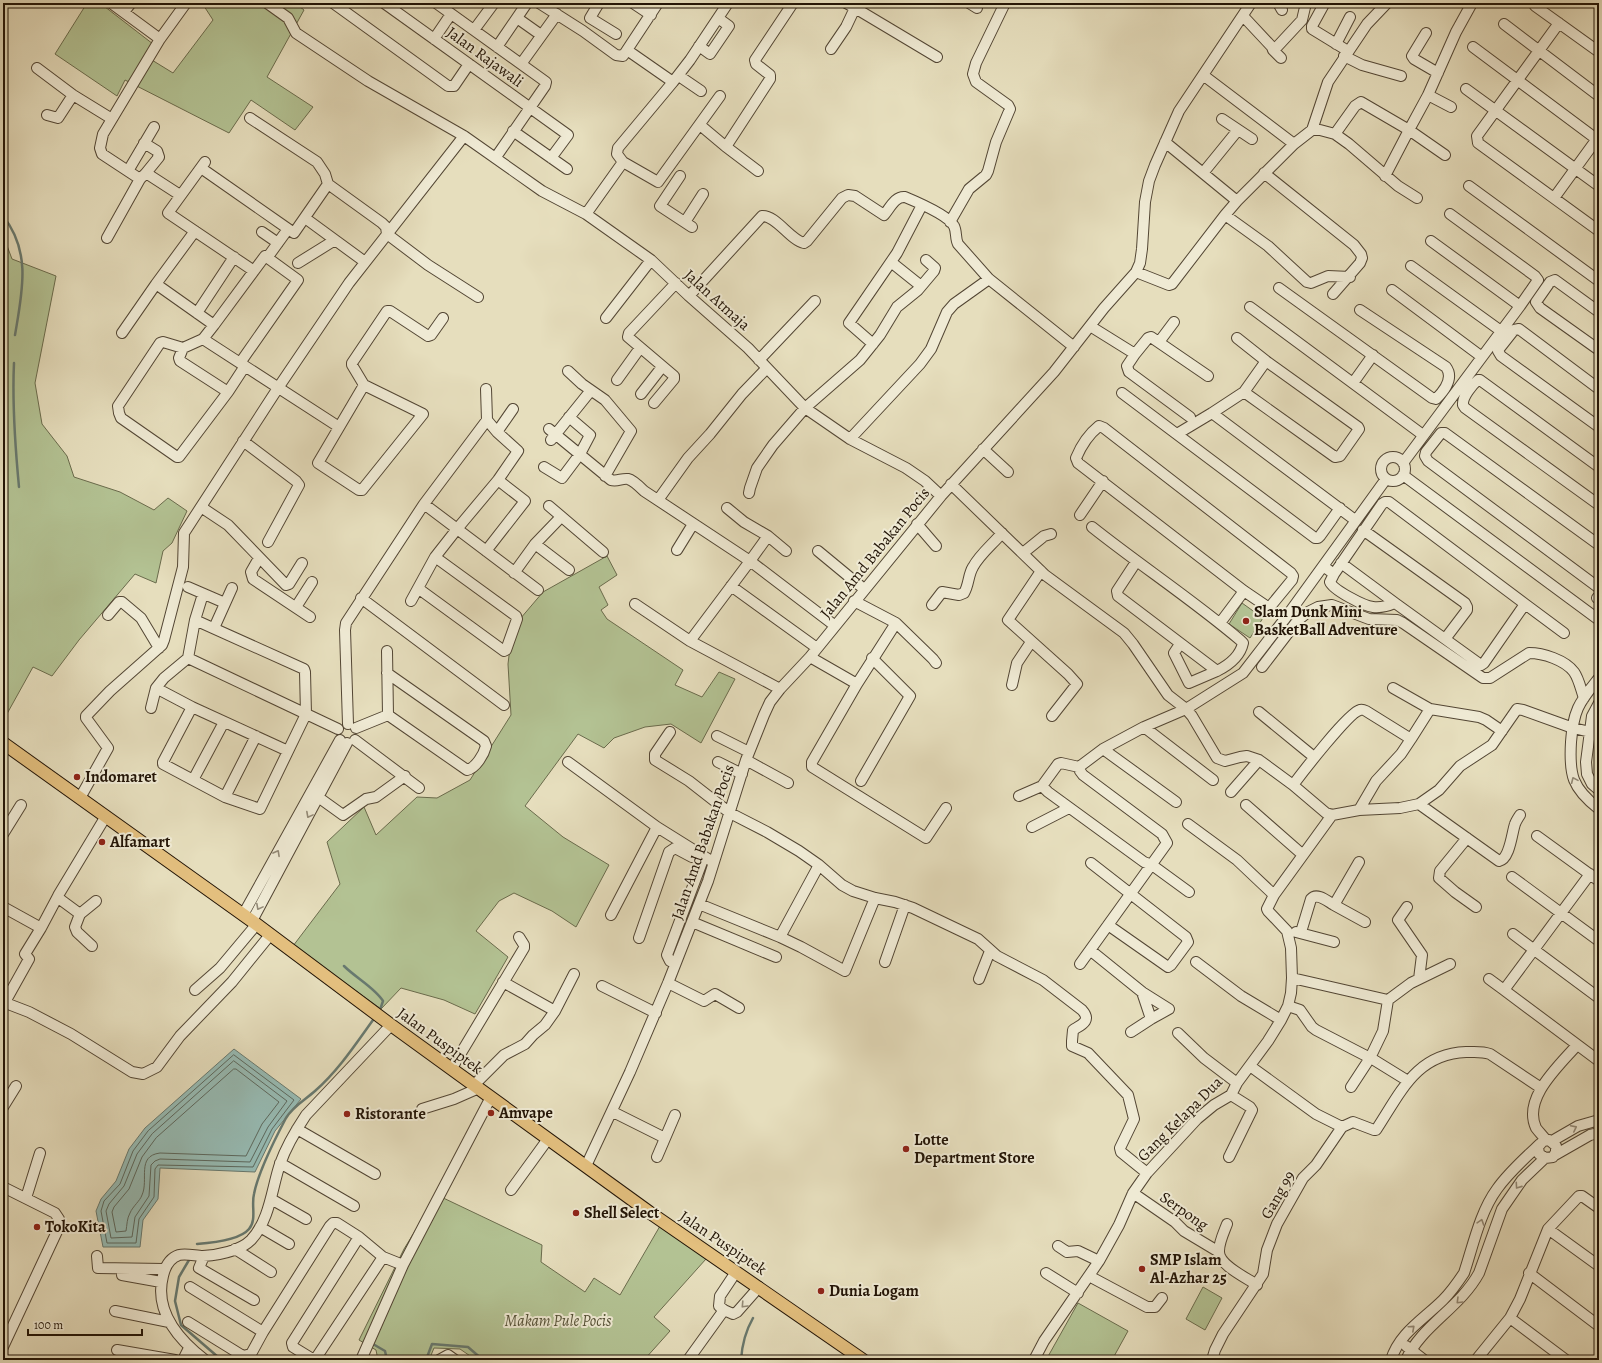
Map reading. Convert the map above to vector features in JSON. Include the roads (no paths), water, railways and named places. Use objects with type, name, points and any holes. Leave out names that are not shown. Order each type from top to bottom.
[{"type":"main road","name":"Jalan Puspiptek","points":[[3,743],[250,920],[391,1025],[649,1212],[863,1360]]},
{"type":"street","points":[[111,3],[160,39]]},
{"type":"street","points":[[124,12],[131,3]]},
{"type":"street","points":[[180,195],[143,176],[128,171],[100,151],[103,134],[160,39],[186,3]]},
{"type":"street","name":"Jalan Atmaja","points":[[267,3],[288,18],[296,33],[368,81],[464,136],[496,157],[542,191],[586,214],[652,260],[689,296],[748,348],[805,408],[850,438],[906,468],[941,496]]},
{"type":"street","points":[[333,3],[448,86],[454,86],[470,64]]},
{"type":"street","name":"Jalan Rajawali","points":[[384,3],[530,107],[571,130],[551,158]]},
{"type":"street","points":[[436,3],[544,80],[546,84],[496,157]]},
{"type":"street","points":[[474,30],[494,3]]},
{"type":"street","points":[[497,47],[527,3]]},
{"type":"street","points":[[539,3],[616,56],[623,56],[658,3]]},
{"type":"street","points":[[599,3],[590,18],[616,34]]},
{"type":"street","points":[[633,3],[651,14]]},
{"type":"street","points":[[725,146],[770,79],[770,75],[756,64],[755,60],[794,3]]},
{"type":"street","points":[[846,3],[937,57]]},
{"type":"street","points":[[950,222],[969,189],[986,175],[996,142],[1010,109],[1008,105],[976,82],[973,74],[976,63],[1005,3]]},
{"type":"street","name":"Jalan Amd Babakan Pocis","points":[[586,1166],[612,1112],[668,983],[699,904],[748,756],[764,715],[780,689],[810,657],[834,625],[917,524],[951,484],[1054,372],[1090,326],[1136,272],[1140,264],[1145,202],[1149,181],[1165,142],[1179,111],[1251,3]]},
{"type":"street","points":[[1272,47],[1276,48],[1296,28],[1302,20],[1306,3]]},
{"type":"street","points":[[1136,272],[1169,285],[1172,284],[1225,214],[1294,144],[1312,130],[1328,82],[1367,24],[1387,3]]},
{"type":"street","points":[[1385,176],[1428,95],[1456,32],[1472,3]]},
{"type":"street","points":[[670,191],[658,182],[623,162],[617,154],[618,148],[676,79],[718,18],[724,5]]},
{"type":"street","points":[[1323,6],[1312,28],[1314,31],[1336,44],[1346,54],[1362,65],[1402,76]]},
{"type":"street","points":[[1536,6],[1599,52]]},
{"type":"street","points":[[831,49],[846,27],[855,8]]},
{"type":"street","points":[[434,39],[451,14]]},
{"type":"street","points":[[521,64],[557,14]]},
{"type":"street","points":[[1243,16],[1281,58]]},
{"type":"street","points":[[1336,44],[1350,17]]},
{"type":"street","points":[[517,18],[541,35]]},
{"type":"street","points":[[699,46],[710,54],[729,26],[718,18]]},
{"type":"street","points":[[1559,23],[1477,136],[1478,143],[1599,231]]},
{"type":"street","points":[[1504,24],[1599,96]]},
{"type":"street","points":[[1426,33],[1412,56],[1414,59],[1438,72]]},
{"type":"street","points":[[1473,47],[1598,139],[1554,198]]},
{"type":"street","points":[[627,50],[676,79],[701,91]]},
{"type":"street","points":[[37,68],[74,95],[112,119]]},
{"type":"street","points":[[1202,75],[1294,144]]},
{"type":"street","points":[[1466,89],[1496,109],[1599,186]]},
{"type":"street","points":[[47,115],[58,118],[74,95]]},
{"type":"street","points":[[1428,95],[1451,107]]},
{"type":"street","points":[[658,182],[720,96]]},
{"type":"street","points":[[1335,134],[1355,106],[1361,102],[1409,130],[1446,155]]},
{"type":"street","points":[[250,118],[317,162],[325,174],[328,184],[382,223],[386,227],[387,234],[428,265],[478,297]]},
{"type":"street","points":[[1222,119],[1252,139]]},
{"type":"street","points":[[700,125],[758,171]]},
{"type":"street","points":[[128,171],[154,127]]},
{"type":"street","points":[[1203,173],[1238,130]]},
{"type":"street","points":[[1312,130],[1320,130],[1335,134],[1349,144],[1385,176],[1417,198]]},
{"type":"street","points":[[513,131],[567,169]]},
{"type":"street","points":[[80,798],[108,748],[86,716],[129,674],[159,648],[164,640],[182,573],[183,533],[278,388],[365,262],[464,136]]},
{"type":"street","points":[[107,238],[143,176],[159,157],[157,151],[144,142]]},
{"type":"street","points":[[1165,142],[1237,201]]},
{"type":"street","points":[[586,214],[623,162]]},
{"type":"street","points":[[254,271],[168,213],[203,165],[295,233],[328,184]]},
{"type":"street","points":[[1264,173],[1359,250],[1362,261],[1350,277],[1334,294]]},
{"type":"street","points":[[680,176],[660,206],[688,225],[703,194]]},
{"type":"street","points":[[1469,186],[1599,281]]},
{"type":"street","points":[[689,296],[762,216],[768,217],[796,239],[804,243],[807,242],[842,198],[848,195],[854,196],[884,215],[900,196],[939,213],[950,222],[955,228],[955,237],[958,244],[989,279],[1074,347]]},
{"type":"street","points":[[873,344],[849,323],[891,262],[922,205]]},
{"type":"street","points":[[1225,214],[1268,246],[1307,282],[1328,276],[1350,277]]},
{"type":"street","points":[[1403,463],[1393,458],[1384,462],[1381,469],[1386,478],[1396,481],[1403,475],[1403,463],[1520,306],[1535,285],[1537,278],[1450,214]]},
{"type":"street","points":[[305,218],[365,262]]},
{"type":"street","points":[[267,258],[288,229]]},
{"type":"street","points":[[122,333],[194,231]]},
{"type":"street","points":[[262,232],[278,243]]},
{"type":"street","points":[[298,263],[335,240]]},
{"type":"street","points":[[1431,241],[1520,306]]},
{"type":"street","points":[[265,256],[298,280],[243,365],[228,392],[178,458],[125,421],[119,413],[118,406],[156,348],[162,342],[182,348],[203,339],[254,271],[265,256]]},
{"type":"street","points":[[197,313],[234,257]]},
{"type":"street","points":[[606,318],[652,260]]},
{"type":"street","points":[[749,493],[757,468],[773,445],[805,408],[839,380],[860,360],[873,344],[897,307],[911,297],[935,268],[926,260]]},
{"type":"street","points":[[891,262],[921,286]]},
{"type":"street","points":[[1411,266],[1501,331]]},
{"type":"street","points":[[850,438],[920,364],[931,349],[947,312],[954,304],[989,279]]},
{"type":"street","points":[[1599,312],[1555,280],[1550,282],[1536,302],[1540,308],[1599,350]]},
{"type":"street","points":[[654,403],[674,378],[628,337],[629,333],[676,283]]},
{"type":"street","points":[[156,284],[214,325]]},
{"type":"street","points":[[1279,288],[1294,297],[1434,399],[1438,397],[1450,377],[1449,371],[1446,367],[1360,310]]},
{"type":"street","points":[[1392,290],[1482,358]]},
{"type":"street","points":[[759,360],[815,301]]},
{"type":"street","points":[[1250,307],[1423,435]]},
{"type":"street","points":[[364,385],[318,463],[353,488],[362,490],[423,414],[364,385],[352,364],[386,312],[390,311],[428,336],[431,335],[443,318]]},
{"type":"street","points":[[1159,342],[1174,322]]},
{"type":"street","points":[[1090,326],[1135,354]]},
{"type":"street","points":[[1599,389],[1519,329],[1514,330],[1498,351],[1501,356],[1599,427]]},
{"type":"street","points":[[1190,417],[1129,372],[1127,366],[1149,337],[1159,342],[1208,376]]},
{"type":"street","points":[[1237,338],[1266,361],[1359,428],[1340,456],[1335,457],[1244,392]]},
{"type":"street","points":[[203,339],[339,427]]},
{"type":"street","points":[[182,348],[179,358],[180,361],[228,392]]},
{"type":"street","points":[[617,380],[640,348]]},
{"type":"street","points":[[1353,383],[1373,355]]},
{"type":"street","points":[[1177,434],[1244,392],[1266,361]]},
{"type":"street","points":[[641,394],[662,366]]},
{"type":"street","points":[[658,500],[688,458],[710,434],[742,394],[767,368]]},
{"type":"street","points":[[568,371],[582,384],[605,400],[631,431],[605,476]]},
{"type":"street","points":[[1599,467],[1480,380],[1475,382],[1464,399],[1463,405],[1465,408],[1599,505]]},
{"type":"street","points":[[411,601],[419,589],[435,557],[498,480],[518,451],[497,432],[487,420],[486,389]]},
{"type":"street","points":[[592,391],[552,434],[580,454],[605,476],[615,481],[628,479],[750,561],[834,625]]},
{"type":"street","points":[[1122,393],[1315,538],[1320,536],[1340,508]]},
{"type":"street","points":[[497,432],[513,409]]},
{"type":"street","points":[[1212,413],[1355,520]]},
{"type":"street","points":[[544,467],[562,478],[580,454],[590,434],[569,417]]},
{"type":"street","points":[[352,726],[345,627],[361,598],[424,504],[487,420]]},
{"type":"street","points":[[1270,608],[1292,580],[1293,576],[1291,573],[1104,428],[1099,426],[1093,431],[1076,458],[1078,463],[1284,620]]},
{"type":"street","points":[[1599,545],[1445,433],[1438,435],[1425,454],[1424,456],[1428,461],[1599,588]]},
{"type":"street","points":[[243,441],[296,481],[299,485],[268,542]]},
{"type":"street","points":[[983,449],[1008,472]]},
{"type":"street","points":[[1403,475],[1599,620]]},
{"type":"street","points":[[1020,796],[1042,786],[1058,764],[1061,763],[1079,767],[1103,749],[1144,727],[1186,709],[1243,673],[1284,620],[1386,478]]},
{"type":"street","points":[[486,551],[525,501],[498,480]]},
{"type":"street","points":[[1080,515],[1103,482]]},
{"type":"street","points":[[951,484],[1041,571],[1124,633],[1168,695],[1186,709],[1217,758],[1225,762],[1240,756],[1247,756],[1259,760],[1293,785],[1326,813],[1332,815],[1359,810],[1400,808],[1419,804],[1439,790],[1460,766],[1492,745],[1515,711],[1518,709],[1573,728],[1594,733]]},
{"type":"street","points":[[1395,603],[1380,607],[1366,605],[1334,588],[1330,582],[1363,530],[1385,502],[1389,502],[1564,633]]},
{"type":"street","points":[[424,504],[538,590]]},
{"type":"street","points":[[548,506],[603,552]]},
{"type":"street","points":[[201,507],[228,525],[287,585],[302,563]]},
{"type":"street","points":[[727,508],[744,522],[768,536],[786,551]]},
{"type":"street","points":[[514,573],[536,544],[561,517]]},
{"type":"street","points":[[677,550],[693,524]]},
{"type":"street","points":[[917,524],[936,546]]},
{"type":"street","points":[[1092,527],[1136,562],[1220,623],[1240,640],[1242,647],[1233,662],[1217,671],[1189,683],[1174,653],[1180,644]]},
{"type":"street","points":[[1363,530],[1465,603],[1467,610],[1445,639]]},
{"type":"street","points":[[932,604],[942,592],[959,595],[964,593],[968,585],[973,566],[1002,534]]},
{"type":"street","points":[[1023,553],[1044,536],[1052,534]]},
{"type":"street","points":[[690,641],[768,536]]},
{"type":"street","points":[[536,544],[569,570]]},
{"type":"street","points":[[818,551],[864,589]]},
{"type":"street","points":[[419,589],[504,651],[506,650],[517,619],[516,616],[435,557]]},
{"type":"street","points":[[259,558],[251,572],[253,579],[310,617]]},
{"type":"street","points":[[1136,562],[1117,591],[1118,596],[1217,671]]},
{"type":"street","points":[[1341,563],[1479,664],[1482,664],[1525,604]]},
{"type":"street","points":[[1323,566],[1334,574]]},
{"type":"street","points":[[1041,571],[1008,620],[1068,674],[1077,684],[1052,716]]},
{"type":"street","points":[[296,607],[312,582]]},
{"type":"street","points":[[732,586],[817,648]]},
{"type":"street","points":[[188,587],[225,604]]},
{"type":"street","points":[[214,628],[232,588]]},
{"type":"street","points":[[1220,623],[1244,591]]},
{"type":"street","points":[[151,708],[156,688],[164,678],[188,658],[203,594]]},
{"type":"street","points":[[361,598],[504,705]]},
{"type":"street","points":[[854,601],[896,623],[934,659],[936,663]]},
{"type":"street","points":[[108,615],[119,602],[122,602],[141,618],[159,648]]},
{"type":"street","points":[[635,604],[690,641],[780,689]]},
{"type":"street","points":[[1262,667],[1303,615],[1318,607],[1332,605],[1369,619],[1396,620],[1403,623],[1483,678],[1490,678],[1529,653],[1557,660],[1569,667],[1574,672],[1584,698]]},
{"type":"street","points":[[192,707],[163,762],[164,766],[194,780],[225,798],[259,810],[306,714],[305,672],[304,669],[196,620]]},
{"type":"street","points":[[896,623],[872,658],[812,762],[812,767],[926,838],[946,808]]},
{"type":"street","points":[[1012,685],[1017,663],[1031,642]]},
{"type":"street","points":[[387,651],[388,715]]},
{"type":"street","points":[[810,657],[857,684]]},
{"type":"street","points":[[188,658],[338,729]]},
{"type":"street","points":[[861,781],[910,696],[872,658]]},
{"type":"street","points":[[387,673],[484,741],[486,746],[485,749],[475,765],[467,770],[388,715]]},
{"type":"street","points":[[1599,678],[1577,710],[1573,728],[1571,750],[1571,772],[1574,782],[1580,792],[1599,809]]},
{"type":"street","points":[[156,688],[192,707],[288,751]]},
{"type":"street","points":[[1393,688],[1430,709],[1457,715],[1479,717],[1502,731]]},
{"type":"street","points":[[1599,703],[1592,716],[1594,733],[1587,752],[1586,762],[1587,774],[1592,784],[1599,790]]},
{"type":"street","points":[[1359,810],[1376,781],[1388,766],[1401,754],[1430,709]]},
{"type":"street","points":[[1293,785],[1314,758],[1354,713],[1360,710],[1366,710],[1411,739]]},
{"type":"street","points":[[1259,712],[1314,758]]},
{"type":"street","points":[[352,726],[388,715]]},
{"type":"street","points":[[194,780],[224,722]]},
{"type":"street","points":[[195,990],[220,968],[250,920],[292,836],[347,741],[358,734],[352,726],[344,723],[338,729]]},
{"type":"street","points":[[1144,727],[1213,780]]},
{"type":"street","points":[[338,729],[337,733],[347,741],[405,776],[419,788]]},
{"type":"street","points":[[670,732],[655,754],[655,760],[689,781],[730,813],[784,842],[819,865],[842,885],[853,891],[905,905],[939,919],[978,939],[990,951],[1005,961],[1043,980],[1085,1013],[1086,1019],[1083,1025],[1073,1030],[1072,1046],[1088,1053],[1128,1095],[1134,1119],[1120,1148],[1121,1152],[1147,1172]]},
{"type":"street","points":[[225,798],[256,736]]},
{"type":"street","points":[[718,736],[788,783]]},
{"type":"street","points":[[292,836],[318,797],[347,741]]},
{"type":"street","points":[[1103,749],[1176,802]]},
{"type":"street","points":[[1571,750],[1587,752]]},
{"type":"street","points":[[1230,792],[1259,760]]},
{"type":"street","points":[[568,762],[712,865]]},
{"type":"street","points":[[718,762],[742,774]]},
{"type":"street","points":[[1079,767],[1080,772],[1165,837],[1167,843],[1080,964]]},
{"type":"street","points":[[318,797],[343,815],[366,799],[376,798],[405,776]]},
{"type":"street","points":[[1042,786],[1048,792],[1144,862],[1152,865],[1189,892]]},
{"type":"street","points":[[1419,804],[1495,859],[1502,860],[1512,840],[1516,822],[1520,815]]},
{"type":"street","points":[[3,834],[20,805]]},
{"type":"street","points":[[1246,805],[1303,855]]},
{"type":"street","points":[[1032,827],[1070,808]]},
{"type":"street","points":[[1332,815],[1274,895],[1268,906],[1268,912],[1287,931],[1301,932],[1334,942]]},
{"type":"street","points":[[106,816],[25,954],[29,959],[4,1002],[71,1034],[132,1072],[143,1074],[157,1066],[180,1036],[232,982],[270,935]]},
{"type":"street","points":[[1188,824],[1237,860],[1274,895]]},
{"type":"street","points":[[612,915],[657,827]]},
{"type":"street","points":[[1537,836],[1599,881]]},
{"type":"street","points":[[1466,838],[1438,875],[1439,878],[1455,892],[1476,907]]},
{"type":"street","points":[[639,938],[670,851],[675,848],[702,862],[712,865]]},
{"type":"street","points":[[675,963],[670,961],[667,955],[702,862]]},
{"type":"street","points":[[1334,905],[1359,862]]},
{"type":"street","points":[[1091,863],[1186,937],[1188,942],[1168,967],[1108,925]]},
{"type":"street","points":[[780,936],[819,865]]},
{"type":"street","points":[[1504,990],[1533,950],[1562,914],[1590,874]]},
{"type":"street","points":[[1512,877],[1599,941]]},
{"type":"street","points":[[1301,932],[1307,909],[1313,896],[1317,895],[1365,922]]},
{"type":"street","points":[[58,896],[80,914]]},
{"type":"street","points":[[699,904],[780,936],[845,971],[875,898]]},
{"type":"street","points":[[92,946],[77,932],[76,927],[80,914],[96,901]]},
{"type":"street","points":[[885,962],[905,905]]},
{"type":"street","points":[[3,907],[40,928]]},
{"type":"street","points":[[1407,907],[1398,920],[1422,955],[1419,979]]},
{"type":"street","points":[[692,922],[776,957]]},
{"type":"street","name":"Gang Kelapa Dua","points":[[1034,1360],[1044,1341],[1099,1261],[1119,1225],[1133,1193],[1147,1172],[1197,1119],[1214,1105],[1231,1095],[1237,1083],[1281,1020],[1288,1006],[1292,978],[1291,948],[1287,931]]},
{"type":"street","points":[[1513,934],[1599,998]]},
{"type":"street","points":[[452,1068],[524,948],[524,945],[519,937]]},
{"type":"street","points":[[1090,950],[1142,992],[1168,1009],[1131,1032]]},
{"type":"street","points":[[979,979],[990,951]]},
{"type":"street","points":[[1196,962],[1241,996],[1281,1020]]},
{"type":"street","points":[[1351,1087],[1370,1058],[1383,1032],[1388,1000],[1411,983],[1450,964]]},
{"type":"street","points":[[422,1108],[454,1099],[476,1087],[504,1055],[525,1044],[533,1034],[545,1025],[555,1011],[574,974]]},
{"type":"street","points":[[1292,978],[1388,1000]]},
{"type":"street","points":[[1489,979],[1599,1060]]},
{"type":"street","points":[[503,982],[555,1011]]},
{"type":"street","points":[[668,983],[704,1001],[715,994],[739,1008]]},
{"type":"street","points":[[602,986],[656,1013]]},
{"type":"street","points":[[1142,992],[1150,1019]]},
{"type":"street","points":[[1288,1006],[1300,1010],[1312,1027],[1316,1030],[1408,1080]]},
{"type":"street","points":[[205,1360],[189,1348],[169,1322],[164,1307],[161,1282],[164,1269],[170,1260],[180,1255],[204,1256],[219,1254],[235,1250],[251,1240],[260,1227],[271,1199],[280,1163],[296,1129],[306,1116],[391,1025]]},
{"type":"street","points":[[1178,1033],[1204,1058],[1237,1083]]},
{"type":"street","points":[[1550,1157],[1556,1146],[1546,1142],[1537,1128],[1534,1119],[1534,1107],[1541,1088],[1577,1045]]},
{"type":"street","points":[[1250,1066],[1316,1114],[1342,1127],[1353,1122],[1374,1130],[1376,1130],[1408,1080],[1427,1063],[1436,1058],[1452,1053],[1483,1052],[1496,1056],[1541,1088]]},
{"type":"street","points":[[3,1107],[16,1086]]},
{"type":"street","points":[[1229,1157],[1252,1110],[1250,1107],[1231,1095]]},
{"type":"street","points":[[361,1360],[403,1265],[491,1097]]},
{"type":"street","points":[[612,1112],[664,1138]]},
{"type":"street","points":[[656,1157],[675,1116]]},
{"type":"street","points":[[1550,1157],[1539,1154],[1538,1147],[1578,1126],[1599,1120]]},
{"type":"street","name":"Gang 99","points":[[1212,1360],[1223,1334],[1258,1285],[1264,1274],[1267,1250],[1274,1230],[1303,1178],[1316,1165],[1342,1127]]},
{"type":"street","points":[[296,1129],[374,1174]]},
{"type":"street","points":[[1406,1360],[1415,1343],[1468,1291],[1479,1273],[1502,1208],[1522,1180],[1550,1157],[1590,1135],[1599,1133]]},
{"type":"street","points":[[511,1190],[548,1139]]},
{"type":"street","points":[[1391,1360],[1407,1332],[1444,1299],[1464,1273],[1485,1210],[1492,1196],[1508,1175],[1546,1142]]},
{"type":"street","points":[[26,1198],[40,1153]]},
{"type":"street","points":[[280,1163],[354,1206]]},
{"type":"street","points":[[3,1187],[55,1213],[58,1217],[60,1225],[3,1347]]},
{"type":"street","name":"Serpong","points":[[1133,1193],[1175,1222],[1184,1231],[1219,1252]]},
{"type":"street","points":[[1476,1360],[1510,1318],[1520,1299],[1548,1228],[1579,1196],[1582,1196],[1599,1208]]},
{"type":"street","points":[[271,1199],[306,1219]]},
{"type":"street","points":[[188,1322],[243,1356],[251,1354],[263,1332],[331,1224],[337,1223],[359,1237],[383,1256],[403,1265]]},
{"type":"street","points":[[1227,1224],[1219,1252],[1224,1263],[1258,1285]]},
{"type":"street","points":[[260,1227],[289,1244]]},
{"type":"street","points":[[1548,1228],[1599,1266]]},
{"type":"street","points":[[359,1237],[292,1343],[293,1347],[311,1358],[316,1358],[383,1256]]},
{"type":"street","points":[[1058,1246],[1067,1252],[1078,1251],[1099,1261]]},
{"type":"street","points":[[235,1250],[271,1272]]},
{"type":"street","points":[[96,1256],[98,1268],[164,1269]]},
{"type":"street","points":[[204,1256],[199,1268],[254,1300]]},
{"type":"street","points":[[122,1268],[122,1275],[161,1282]]},
{"type":"street","points":[[736,1272],[720,1296],[719,1306],[724,1310],[733,1314],[737,1312],[759,1288]]},
{"type":"street","points":[[1046,1273],[1078,1293]]},
{"type":"street","points":[[1529,1274],[1599,1326]]},
{"type":"street","points":[[1089,1276],[1147,1307],[1155,1307],[1162,1298]]},
{"type":"street","points":[[190,1287],[263,1332]]},
{"type":"street","points":[[688,1360],[724,1310]]},
{"type":"street","points":[[115,1311],[169,1322]]},
{"type":"street","points":[[1510,1318],[1566,1360]]},
{"type":"street","points":[[1400,1342],[1424,1360]]},
{"type":"street","points":[[183,1360],[189,1348]]},
{"type":"street","points":[[117,1350],[175,1360]]},
{"type":"street","points":[[439,1360],[448,1355],[455,1360]]},
{"type":"water","points":[[234,1049],[301,1099],[275,1131],[255,1172],[160,1168],[158,1199],[143,1220],[140,1247],[103,1247],[96,1211],[101,1199],[116,1181],[129,1149],[145,1128]]},
{"type":"waterway","points":[[3,216],[12,230],[18,244],[21,258],[22,288],[15,335]]},
{"type":"waterway","points":[[14,363],[14,425],[19,487]]},
{"type":"waterway","points":[[344,966],[380,996],[383,1001],[381,1007]]},
{"type":"waterway","points":[[197,1244],[217,1242],[239,1236],[249,1229],[253,1221],[253,1198],[256,1185],[263,1166],[286,1118],[331,1075],[373,1020]]},
{"type":"waterway","points":[[189,1260],[179,1277],[175,1301],[181,1325],[218,1357],[231,1360]]},
{"type":"waterway","points":[[741,1360],[744,1338],[753,1318]]},
{"type":"waterway","points":[[373,1344],[385,1351],[387,1360]]},
{"type":"waterway","points":[[426,1360],[432,1344],[468,1347],[483,1360]]},
{"type":"place","name":"Slam Dunk Mini BasketBall Adventure","points":[[1246,621]]},
{"type":"place","name":"Indomaret","points":[[77,777]]},
{"type":"place","name":"Alfamart","points":[[102,842]]},
{"type":"place","name":"Amvape","points":[[491,1113]]},
{"type":"place","name":"Ristorante","points":[[347,1114]]},
{"type":"place","name":"Lotte Department Store","points":[[906,1149]]},
{"type":"place","name":"Shell Select","points":[[576,1213]]},
{"type":"place","name":"TokoKita","points":[[37,1227]]},
{"type":"place","name":"SMP Islam Al-Azhar 25","points":[[1142,1269]]},
{"type":"place","name":"Dunia Logam","points":[[821,1291]]},
{"type":"park label","name":"Makam Pule Pocis","points":[[558,1321]]}]
